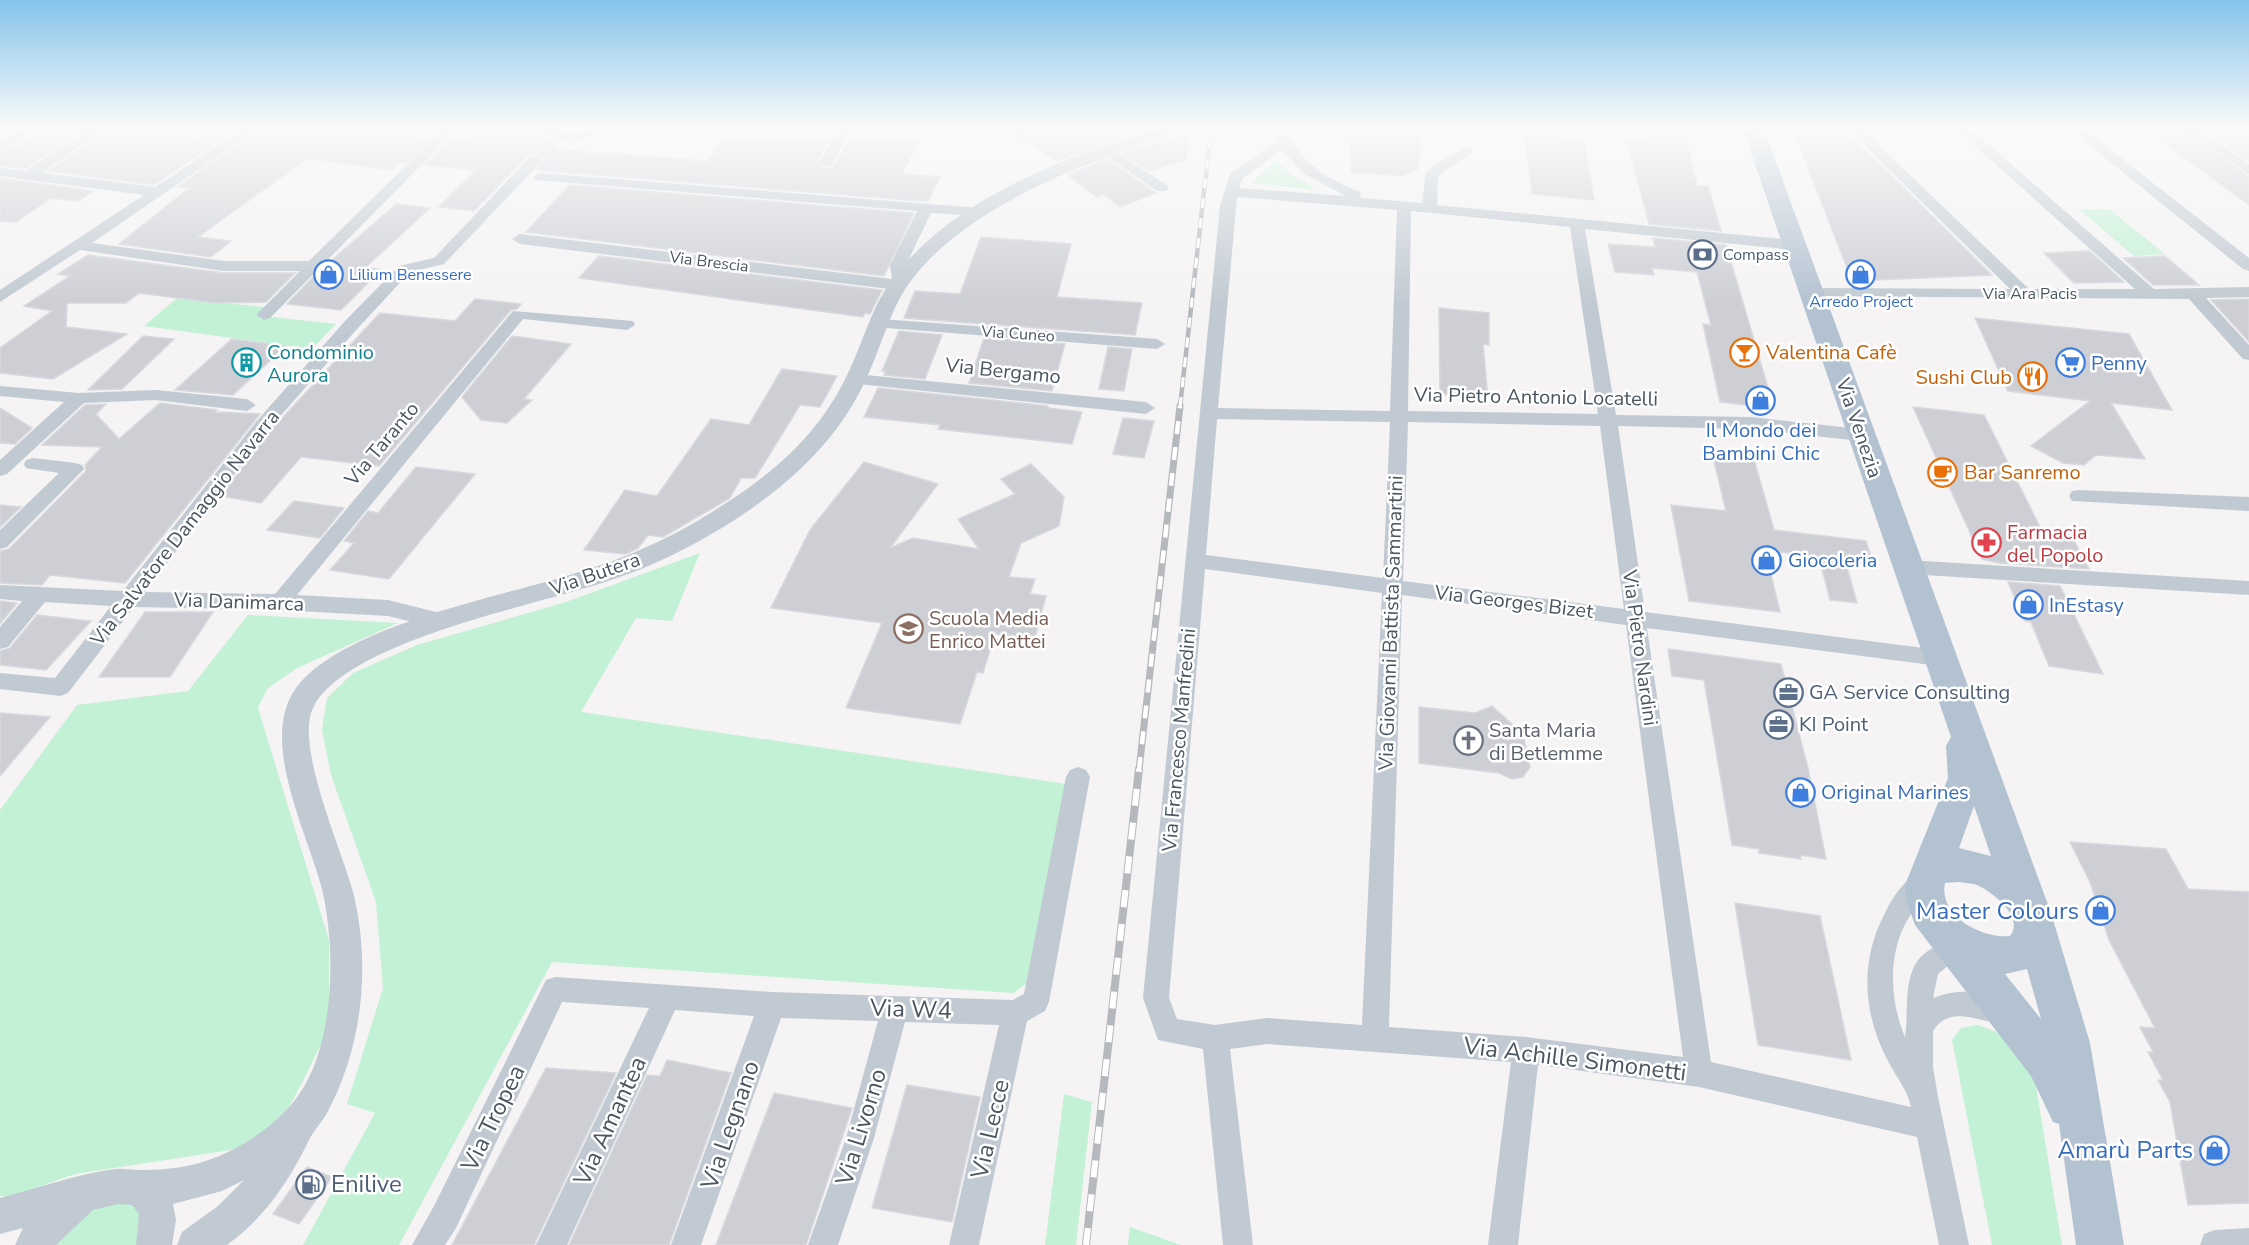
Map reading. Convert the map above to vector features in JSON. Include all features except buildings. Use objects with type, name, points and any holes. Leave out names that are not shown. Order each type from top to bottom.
[{"type":"main road","name":"Via Venezia","points":[[1774,187],[2033,921],[2069,1043],[2080,1126]]},
{"type":"main road","points":[[1963,726],[1966,778],[1928,876],[1923,896],[1929,912],[1961,944],[2046,1061],[2080,1126],[2100,1245]]},
{"type":"main road","points":[[1928,876],[1946,864],[1965,864],[1985,870],[2004,881],[2020,896],[2033,921],[2031,943],[2019,952],[2002,956],[1961,944]]},
{"type":"street","points":[[121,187],[158,192]]},
{"type":"street","points":[[0,297],[165,187]]},
{"type":"street","points":[[264,315],[392,187]]},
{"type":"street","name":"Via Salvatore Damaggio Navarra","points":[[0,681],[60,687],[262,426],[351,325],[405,269],[439,261],[518,187]]},
{"type":"street","name":"Via Salvatore Damaggio Navarra","points":[[723,187],[926,208]]},
{"type":"street","name":"Via Butera","points":[[300,1121],[315,1103],[330,1068],[343,1015],[346,959],[339,894],[300,765],[295,736],[297,710],[316,684],[339,663],[441,621],[615,570],[688,538],[724,517],[764,489],[817,441],[833,420],[855,379],[899,283],[933,246],[979,212],[1025,187]]},
{"type":"street","points":[[1232,187],[1231,192],[1375,203],[1404,208],[1794,245]]},
{"type":"street","points":[[1336,187],[1375,203]]},
{"type":"street","points":[[1429,210],[1430,187]]},
{"type":"street","points":[[1914,187],[2025,294]]},
{"type":"street","points":[[2028,187],[2150,294]]},
{"type":"street","points":[[2149,187],[2249,266]]},
{"type":"street","name":"Via Francesco Manfredini","points":[[1215,1038],[1168,1031],[1156,998],[1227,206],[1231,192]]},
{"type":"street","points":[[899,283],[898,265],[926,208],[979,212]]},
{"type":"street","name":"Via Giovanni Battista Sammartini","points":[[1375,1039],[1399,417],[1404,208]]},
{"type":"street","name":"Via Pietro Nardini","points":[[1577,224],[1608,422],[1699,1073]]},
{"type":"street","name":"Via Brescia","points":[[520,238],[899,283]]},
{"type":"street","points":[[75,245],[224,266],[312,266]]},
{"type":"street","name":"Via Ara Pacis","points":[[1810,293],[2193,294],[2249,292]]},
{"type":"street","points":[[2193,294],[2249,356]]},
{"type":"street","name":"Via Taranto","points":[[280,602],[519,314],[627,325]]},
{"type":"street","name":"Via Cuneo","points":[[880,324],[1156,344]]},
{"type":"street","name":"Via Bergamo","points":[[855,379],[1146,408]]},
{"type":"street","points":[[0,391],[79,398],[156,394],[247,405]]},
{"type":"street","points":[[0,470],[79,398]]},
{"type":"street","name":"Via Pietro Antonio Locatelli","points":[[1210,413],[1751,423],[1860,435]]},
{"type":"street","points":[[0,542],[75,469],[33,464]]},
{"type":"street","points":[[2079,496],[2249,504]]},
{"type":"street","name":"Via Georges Bizet","points":[[1196,561],[1939,658]]},
{"type":"street","points":[[1908,567],[2249,588]]},
{"type":"street","name":"Via Danimarca","points":[[0,592],[388,608],[441,621]]},
{"type":"street","points":[[0,641],[40,594]]},
{"type":"street","points":[[1016,1014],[1036,1002],[1078,777]]},
{"type":"street","points":[[1923,1093],[1893,1042],[1882,1014],[1878,981],[1884,949],[1900,908],[1928,876]]},
{"type":"street","points":[[1954,1245],[1917,1054],[1920,988],[1926,967],[1933,960],[1961,944]]},
{"type":"street","name":"Via W4","points":[[555,989],[772,1005],[1016,1014]]},
{"type":"street","name":"Via Tropea","points":[[426,1245],[445,1217],[555,989]]},
{"type":"street","name":"Via Amantea","points":[[551,1245],[668,997]]},
{"type":"street","points":[[1920,1027],[1933,1011],[1953,1004],[1980,1004],[2012,1015]]},
{"type":"street","name":"Via Legnano","points":[[686,1245],[772,1005]]},
{"type":"street","name":"Via Livorno","points":[[823,1245],[860,1138],[895,1008]]},
{"type":"street","name":"Via Lecce","points":[[964,1245],[1016,1014]]},
{"type":"street","name":"Via Achille Simonetti","points":[[1215,1038],[1267,1031],[1526,1050],[1699,1073],[1930,1126]]},
{"type":"street","points":[[1215,1038],[1238,1245]]},
{"type":"street","points":[[1503,1245],[1526,1050]]},
{"type":"street","points":[[0,1216],[118,1186],[140,1188],[180,1186],[222,1173],[263,1151],[300,1121]]},
{"type":"street","points":[[195,1245],[226,1226],[258,1193],[280,1163],[300,1121]]},
{"type":"street","points":[[140,1188],[154,1201],[159,1220],[154,1245]]},
{"type":"street","points":[[33,1245],[48,1225],[69,1206],[92,1193]]},
{"type":"street","points":[[2215,1245],[2249,1243]]},
{"type":"green space","points":[[1290,187],[1312,187],[1317,190]]},
{"type":"green space","points":[[2109,209],[2165,254],[2134,256],[2080,210]]},
{"type":"green space","points":[[176,299],[266,307],[262,316],[336,324],[312,349],[144,326]]},
{"type":"green space","points":[[700,553],[672,621],[636,618],[581,712],[1066,784],[1026,984],[1013,993],[552,962],[399,1245],[303,1245],[375,1113],[347,1104],[383,988],[376,902],[331,775],[322,730],[327,698],[353,673],[417,645],[566,602]]},
{"type":"green space","points":[[248,615],[398,623],[297,668],[267,689],[258,708],[329,940],[329,1004],[325,1036],[285,1114],[244,1148],[75,1174],[12,1196],[0,1196],[0,810],[77,705],[188,691]]},
{"type":"green space","points":[[1978,1025],[2002,1034],[2032,1062],[2062,1245],[1992,1245],[1952,1040],[1961,1028]]},
{"type":"green space","points":[[1064,1094],[1092,1102],[1076,1245],[1045,1245]]},
{"type":"green space","points":[[131,1201],[142,1210],[142,1245],[46,1245],[92,1204]]},
{"type":"green space","points":[[1130,1227],[1181,1245],[1128,1245]]},
{"type":"railway","points":[[1180,407],[1205,187]]},
{"type":"railway","points":[[1139,770],[1180,406]]},
{"type":"railway","points":[[1086,1245],[1139,769]]},
{"type":"place","name":"Compass","points":[[1702,255]]},
{"type":"place","name":"Arredo Project","points":[[1861,274]]},
{"type":"place","name":"Lilium Benessere","points":[[328,275]]},
{"type":"place","name":"Valentina Cafè","points":[[1745,352]]},
{"type":"place","name":"Condominio Aurora","points":[[246,363]]},
{"type":"place","name":"Penny","points":[[2070,363]]},
{"type":"place","name":"Sushi Club","points":[[2033,377]]},
{"type":"place","name":"Il Mondo dei Bambini Chic","points":[[1761,400]]},
{"type":"place","name":"Bar Sanremo","points":[[1943,472]]},
{"type":"place","name":"Farmacia del Popolo","points":[[1986,543]]},
{"type":"place","name":"Giocoleria","points":[[1767,560]]},
{"type":"place","name":"InEstasy","points":[[2028,605]]},
{"type":"place","name":"Scuola Media Enrico Mattei","points":[[908,629]]},
{"type":"place","name":"GA Service Consulting","points":[[1788,692]]},
{"type":"place","name":"KI Point","points":[[1778,724]]},
{"type":"place","name":"Santa Maria di Betlemme","points":[[1468,741]]},
{"type":"place","name":"Original Marines","points":[[1800,792]]},
{"type":"place","name":"Master Colours","points":[[2100,911]]},
{"type":"place","name":"Amarù Parts","points":[[2214,1150]]},
{"type":"place","name":"Enilive","points":[[310,1184]]}]
